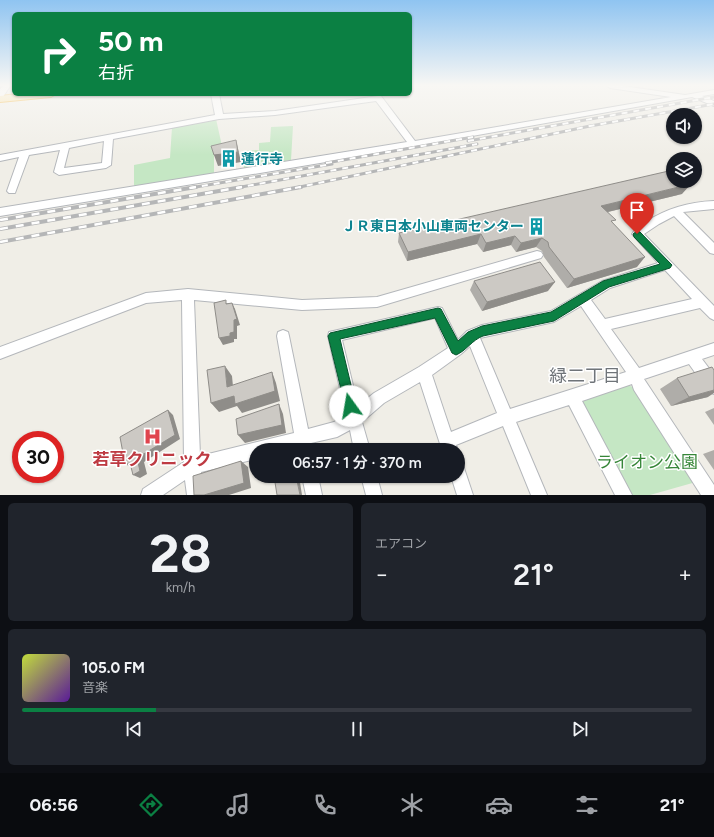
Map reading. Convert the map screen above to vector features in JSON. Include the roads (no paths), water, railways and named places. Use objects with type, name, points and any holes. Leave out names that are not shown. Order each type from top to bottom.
[{"type":"street","points":[[218,109],[219,117]]},
{"type":"street","points":[[0,158],[219,117],[275,113],[302,109]]},
{"type":"street","points":[[386,109],[413,144]]},
{"type":"street","points":[[0,212],[413,144],[614,109]]},
{"type":"street","points":[[64,145],[59,172],[106,165],[109,138]]},
{"type":"street","points":[[12,191],[25,153]]},
{"type":"street","points":[[714,205],[695,205],[675,211],[653,221],[637,234],[714,314]]},
{"type":"street","points":[[675,211],[714,250]]},
{"type":"street","points":[[0,353],[146,298],[188,294],[302,305],[377,302],[537,255]]},
{"type":"street","points":[[308,443],[354,420],[379,398],[424,372],[456,350],[472,335],[482,331],[554,316],[606,284],[667,265]]},
{"type":"street","points":[[188,294],[192,466],[195,495]]},
{"type":"street","points":[[584,298],[636,375],[639,385],[711,495]]},
{"type":"street","points":[[602,325],[703,302]]},
{"type":"street","points":[[360,443],[334,336],[438,312],[456,350]]},
{"type":"street","points":[[472,335],[539,495]]},
{"type":"street","points":[[283,336],[304,443]]},
{"type":"street","points":[[453,443],[507,417],[572,397],[714,349]]},
{"type":"street","points":[[691,356],[714,387]]},
{"type":"street","points":[[424,372],[448,443]]},
{"type":"street","points":[[572,397],[624,495]]},
{"type":"street","points":[[149,495],[192,466],[249,452]]},
{"type":"street","points":[[311,483],[314,495]]},
{"type":"street","points":[[371,483],[374,495]]},
{"type":"street","points":[[461,483],[465,495]]},
{"type":"railway","points":[[468,141],[646,109]]},
{"type":"railway","points":[[295,188],[590,126],[685,109]]},
{"type":"railway","points":[[326,163],[473,137]]},
{"type":"railway","points":[[236,188],[477,144]]},
{"type":"railway","points":[[190,188],[332,164]]},
{"type":"railway","points":[[0,220],[196,187]]},
{"type":"railway","points":[[0,229],[242,187]]},
{"type":"railway","points":[[0,242],[301,187]]},
{"type":"place","name":"蓮行寺","points":[[228,159]]},
{"type":"place","name":"ＪＲ東日本小山車両センター","points":[[537,226]]},
{"type":"place","name":"若草クリニック","points":[[152,437]]},
{"type":"district","name":"緑二丁目","points":[[585,376]]},
{"type":"park label","name":"ライオン公園","points":[[647,462]]}]
